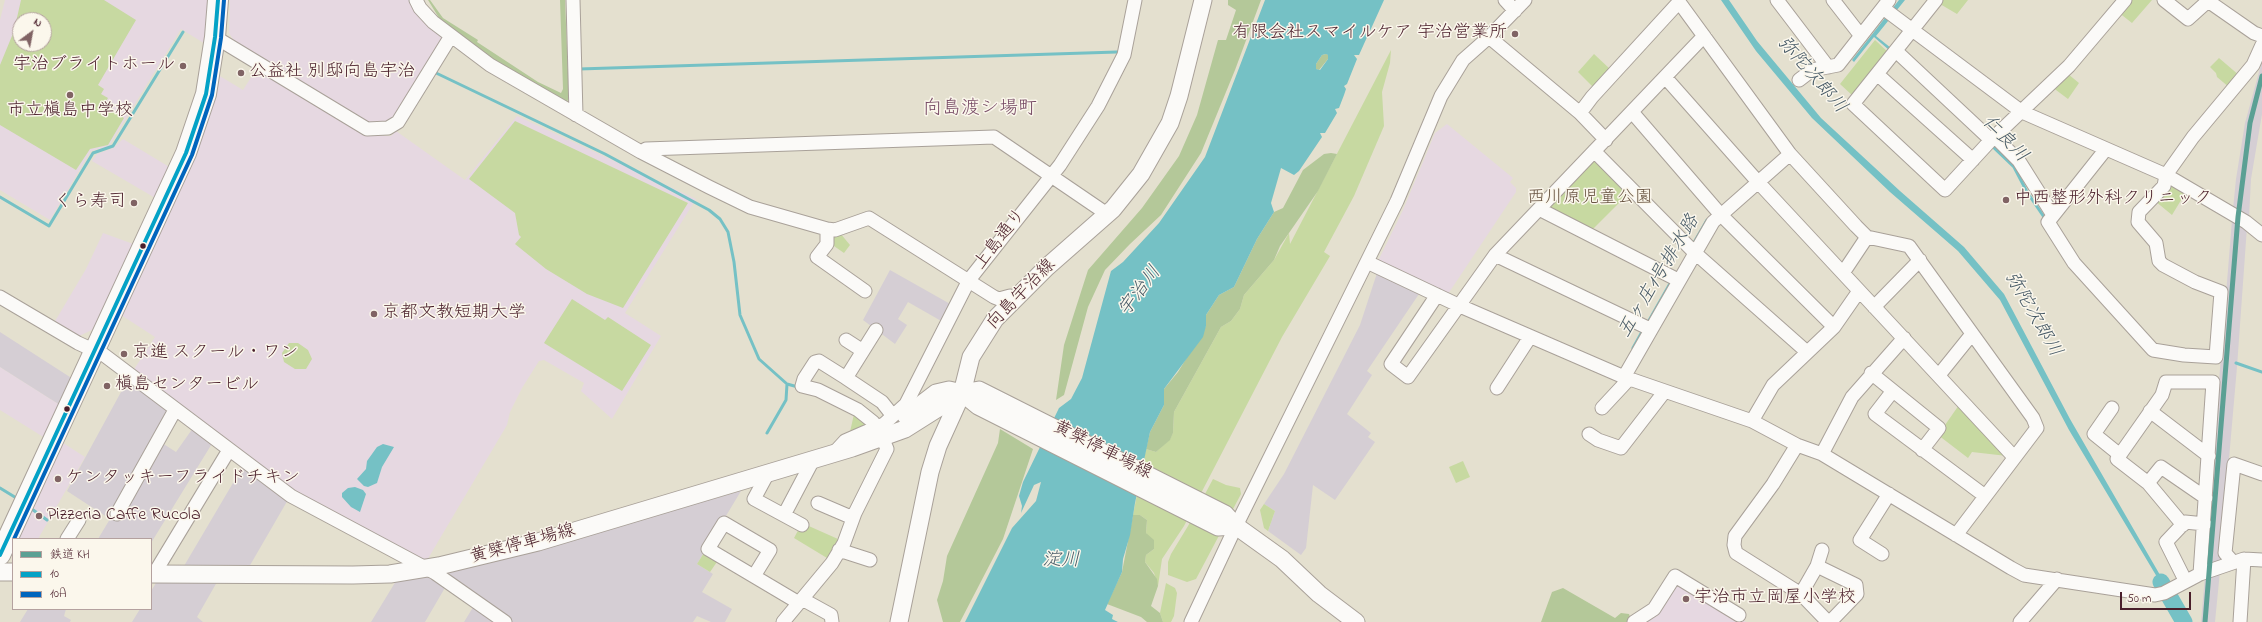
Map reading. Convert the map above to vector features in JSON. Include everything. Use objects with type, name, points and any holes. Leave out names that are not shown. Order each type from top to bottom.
[{"type":"highway","points":[[0,555],[186,153],[206,94],[215,37],[218,0]]},
{"type":"main road","name":"向島宇治線","points":[[899,622],[923,499],[938,446],[945,427],[971,395],[971,357],[995,319],[1047,267],[1107,214],[1126,194],[1141,174],[1170,123],[1179,96],[1203,0]]},
{"type":"main road","name":"黄檗停車場線","points":[[153,574],[390,574],[425,568],[538,542],[834,453],[878,432],[936,393],[949,390],[971,395],[1218,527],[1228,523],[1276,555],[1319,594],[1356,622]]},
{"type":"main road","name":"黄檗停車場線","points":[[878,432],[905,428],[928,413],[971,395]]},
{"type":"main road","points":[[928,413],[938,417],[945,427]]},
{"type":"main road","points":[[0,572],[12,572]]},
{"type":"street","points":[[416,0],[420,8],[433,22],[490,65],[641,152],[750,207],[835,230],[869,218],[969,280],[996,299],[1010,296],[1014,300]]},
{"type":"street","points":[[573,0],[576,115]]},
{"type":"street","name":"上島通り","points":[[878,432],[906,404],[969,280],[1050,176],[1098,106],[1124,55],[1135,0]]},
{"type":"street","points":[[1505,0],[1515,11]]},
{"type":"street","points":[[1191,622],[1228,523],[1368,262],[1398,201],[1441,96],[1463,60],[1489,37],[1525,0]]},
{"type":"street","points":[[1777,0],[1828,67]]},
{"type":"street","points":[[1833,0],[1861,36]]},
{"type":"street","points":[[1936,0],[1853,104],[1945,190],[1990,141],[2069,66],[2125,0]]},
{"type":"street","points":[[2164,0],[2188,19],[2208,1],[2254,33],[2262,36]]},
{"type":"street","points":[[1580,112],[1679,2],[1790,154],[1867,237],[1908,246],[1920,260],[2033,418],[2037,428],[1956,535]]},
{"type":"street","points":[[1799,80],[1812,70],[1838,65],[1861,36],[1888,8],[1913,30],[2022,112],[2166,175],[2246,222],[2262,235]]},
{"type":"street","points":[[215,37],[367,129],[388,128],[398,122],[451,36]]},
{"type":"street","points":[[1437,295],[1391,364],[1408,377],[1495,255],[1704,36]]},
{"type":"street","points":[[1489,37],[1580,112],[1606,140]]},
{"type":"street","points":[[2106,149],[2048,222],[2074,263],[2153,350],[2184,356],[2216,356],[2222,292],[2195,282],[2163,266],[2159,261],[2156,243],[2138,222],[2139,212],[2164,186],[2166,175],[2194,136],[2253,65],[2262,46]]},
{"type":"street","points":[[1893,54],[1990,141],[2019,162],[2053,215]]},
{"type":"street","points":[[1877,74],[1973,160]]},
{"type":"street","points":[[1665,78],[1755,179],[2014,457]]},
{"type":"street","points":[[1632,112],[1718,211],[1834,327]]},
{"type":"street","points":[[641,152],[646,149],[994,137],[1107,214]]},
{"type":"street","points":[[1594,152],[1691,249],[1807,352]]},
{"type":"street","points":[[1602,408],[1627,378],[1647,327],[1691,249],[1718,211],[1755,179],[1790,154]]},
{"type":"street","points":[[1540,209],[1675,278]]},
{"type":"street","points":[[827,229],[827,244],[817,258],[864,291]]},
{"type":"street","points":[[1843,273],[1867,237]]},
{"type":"street","points":[[1495,255],[1647,327]]},
{"type":"street","points":[[1874,306],[1920,260]]},
{"type":"street","points":[[1368,262],[1460,306],[1627,378],[1752,421],[1797,445],[1822,454],[2024,575],[2155,594],[2167,591],[2185,580],[2200,574],[2239,561],[2262,560]]},
{"type":"street","points":[[1752,421],[1773,385],[1834,327],[1859,291]]},
{"type":"street","points":[[0,297],[78,343],[104,355],[291,496],[425,568],[505,622]]},
{"type":"street","points":[[846,378],[876,330]]},
{"type":"street","points":[[1939,375],[1972,334]]},
{"type":"street","points":[[1497,388],[1530,336]]},
{"type":"street","points":[[1822,454],[1852,397],[1871,373],[1904,338]]},
{"type":"street","points":[[846,340],[863,351]]},
{"type":"street","points":[[783,622],[797,601],[832,563],[839,550],[850,517],[887,449],[873,422],[858,410],[818,390],[802,386],[804,378],[815,362],[819,361],[882,402],[893,416]]},
{"type":"street","points":[[1871,373],[1892,392],[1939,428],[1922,450]]},
{"type":"street","points":[[2183,524],[2148,483],[2117,459],[2162,395],[2166,382],[2213,382],[2205,524],[2200,574]]},
{"type":"street","points":[[1589,434],[1598,440],[1621,448],[1665,391]]},
{"type":"street","points":[[1892,392],[1875,414],[1985,496]]},
{"type":"street","points":[[2112,408],[2094,434],[2120,455]]},
{"type":"street","points":[[117,514],[175,410]]},
{"type":"street","points":[[2150,411],[2209,456]]},
{"type":"street","points":[[1797,445],[1772,484],[1734,536],[1734,545],[1736,553],[1801,594],[1829,622],[1857,594],[1856,585],[1817,566]]},
{"type":"street","points":[[153,574],[229,450]]},
{"type":"street","points":[[784,515],[813,460]]},
{"type":"street","points":[[2239,561],[2225,553],[2234,464],[2262,474]]},
{"type":"street","points":[[2148,483],[2161,468],[2206,498]]},
{"type":"street","points":[[768,473],[754,499],[802,525]]},
{"type":"street","points":[[1882,554],[1860,540],[1889,494]]},
{"type":"street","points":[[818,503],[850,517]]},
{"type":"street","points":[[68,538],[79,520]]},
{"type":"street","points":[[2185,580],[2166,542],[2185,522],[2205,524]]},
{"type":"street","points":[[754,576],[770,550],[724,523],[708,549],[754,576],[797,601],[831,615],[835,621]]},
{"type":"street","points":[[839,550],[870,560]]},
{"type":"street","points":[[1801,594],[1817,566],[1822,550]]},
{"type":"street","points":[[2239,561],[2240,622]]},
{"type":"street","points":[[1634,622],[1654,609],[1675,576],[1739,614]]},
{"type":"street","points":[[2020,622],[2057,579]]},
{"type":"shaded area","name":"市立槇島中学校","points":[[5,0],[210,0],[207,45],[181,29],[109,146],[91,151],[50,220],[0,190],[0,20]]},
{"type":"shaded area","points":[[230,0],[413,0],[447,37],[395,122],[370,125],[234,41],[229,33]]},
{"type":"shaded area","points":[[2262,61],[2262,114],[2251,179],[2249,218],[2233,209],[2245,123]]},
{"type":"shaded area","name":"京都文教短期大学","points":[[257,68],[368,135],[391,136],[396,131],[465,180],[517,116],[696,199],[625,313],[661,336],[612,419],[581,391],[584,383],[544,360],[539,361],[522,388],[510,412],[507,425],[426,562],[296,492],[133,371],[155,337],[121,315],[205,128],[218,75],[243,90]]},
{"type":"shaded area","points":[[1447,124],[1513,178],[1510,182],[1516,188],[1516,192],[1446,297],[1378,261],[1403,210],[1435,133]]},
{"type":"shaded area","points":[[123,139],[171,168],[157,199],[92,161],[97,154],[113,148]]},
{"type":"shaded area","points":[[2232,220],[2247,227],[2237,367],[2220,562],[2204,567]]},
{"type":"shaded area","points":[[103,233],[136,245],[94,329],[77,337],[54,323],[86,269]]},
{"type":"shaded area","points":[[890,270],[952,305],[943,322],[908,302],[898,319],[907,325],[895,344],[863,320]]},
{"type":"shaded area","points":[[1378,270],[1421,291],[1367,371],[1372,375],[1347,414],[1371,433],[1368,437],[1375,442],[1335,500],[1313,485],[1306,548],[1301,555],[1268,531],[1275,511],[1264,504],[1284,474],[1360,325]]},
{"type":"shaded area","points":[[0,332],[73,379],[60,405],[0,367]]},
{"type":"shaded area","points":[[0,367],[60,405],[45,438],[0,410]]},
{"type":"shaded area","points":[[127,381],[170,413],[162,443],[176,452],[193,428],[213,442],[152,541],[152,538],[99,538],[110,519],[67,491]]},
{"type":"shaded area","points":[[60,441],[85,457],[39,538],[16,538]]},
{"type":"shaded area","points":[[243,466],[289,498],[249,567],[184,566]]},
{"type":"shaded area","points":[[741,491],[697,564],[713,574],[702,592],[732,609],[725,622],[711,622],[697,616],[693,622],[511,622],[444,576],[448,573]]},
{"type":"shaded area","points":[[2220,571],[2215,622],[2201,622],[2205,576]]},
{"type":"shaded area","points":[[429,576],[446,586],[425,622],[371,622],[396,581]]},
{"type":"shaded area","points":[[217,582],[197,617],[203,622],[132,622],[139,610],[152,610],[152,589],[156,583]]},
{"type":"shaded area","name":"宇治市立岡屋小学校","points":[[1679,582],[1746,622],[1642,622],[1672,586]]},
{"type":"shaded area","points":[[475,604],[500,622],[464,622]]},
{"type":"shaded area","points":[[27,610],[66,610],[64,616],[71,620],[70,622],[20,622]]},
{"type":"green space","points":[[21,0],[104,0],[136,20],[98,85],[104,89],[101,94],[108,98],[103,106],[124,118],[108,145],[90,149],[76,170],[0,125],[0,65],[12,36],[12,52],[52,52],[52,12],[18,12]]},
{"type":"green space","points":[[428,0],[430,0],[443,18],[478,40],[477,42],[538,82],[561,93],[563,89],[560,0],[565,0],[569,97],[566,105],[492,59],[445,24],[439,18]]},
{"type":"green space","points":[[1228,0],[1261,0],[1235,70],[1201,153],[1161,215],[1105,270],[1088,307],[1064,395],[1056,400],[1064,345],[1088,270],[1142,208],[1179,156],[1197,115],[1218,40],[1226,40],[1236,10],[1228,5]]},
{"type":"green space","points":[[1943,0],[1968,0],[1957,14],[1940,4]]},
{"type":"green space","points":[[2128,0],[2152,0],[2132,23],[2118,12]]},
{"type":"green space","points":[[1875,40],[1889,53],[1853,96],[1840,84]]},
{"type":"green space","points":[[1391,50],[1390,63],[1382,92],[1384,126],[1354,196],[1324,252],[1330,256],[1282,337],[1184,526],[1162,559],[1158,586],[1154,573],[1145,562],[1146,555],[1154,549],[1146,533],[1147,520],[1140,515],[1133,515],[1146,449],[1156,452],[1170,439],[1173,433],[1174,412],[1221,327],[1231,321],[1240,309],[1244,295],[1274,260],[1289,233],[1290,244]]},
{"type":"green space","points":[[1594,54],[1611,70],[1594,88],[1578,72]]},
{"type":"green space","points":[[1322,55],[1329,55],[1328,59],[1319,70],[1316,69],[1316,64]]},
{"type":"green space","points":[[2219,58],[2240,76],[2230,88],[2217,77],[2216,73],[2210,67]]},
{"type":"green space","points":[[2068,74],[2079,83],[2068,99],[2052,87]]},
{"type":"green space","points":[[515,121],[688,203],[623,308],[587,294],[546,269],[515,244],[521,237],[519,235],[515,213],[469,179]]},
{"type":"green space","points":[[1324,154],[1337,154],[1318,191],[1280,246],[1274,260],[1244,295],[1240,309],[1231,321],[1221,327],[1174,412],[1173,433],[1170,440],[1156,452],[1146,449],[1150,432],[1164,405],[1164,389],[1178,372],[1206,326],[1206,315],[1219,295],[1234,287],[1257,239],[1274,212],[1283,208],[1303,170]]},
{"type":"green space","name":"西川原児童公園","points":[[1595,160],[1629,193],[1591,231],[1551,211],[1550,206]]},
{"type":"green space","points":[[2173,183],[2186,192],[2172,215],[2155,201]]},
{"type":"green space","points":[[840,233],[850,245],[844,253],[831,244],[834,239],[832,235]]},
{"type":"green space","points":[[572,299],[605,320],[608,317],[651,345],[622,391],[544,343]]},
{"type":"green space","points":[[289,343],[298,343],[308,350],[312,359],[306,369],[295,369],[284,362],[282,353]]},
{"type":"green space","points":[[1959,405],[2007,456],[1972,452],[1968,458],[1938,435]]},
{"type":"green space","points":[[855,410],[870,422],[849,436]]},
{"type":"green space","points":[[1000,429],[1033,449],[1003,539],[960,622],[943,622],[937,600],[943,581],[947,556],[998,443]]},
{"type":"green space","points":[[1463,461],[1470,477],[1456,483],[1449,467]]},
{"type":"green space","points":[[1213,479],[1226,485],[1240,488],[1241,494],[1196,579],[1187,582],[1168,575],[1168,562]]},
{"type":"green space","points":[[1264,504],[1275,511],[1268,531],[1264,528],[1260,510]]},
{"type":"green space","points":[[1133,515],[1140,515],[1147,520],[1146,533],[1154,540],[1154,549],[1146,555],[1145,562],[1157,579],[1158,586],[1151,606],[1160,613],[1163,622],[1147,622],[1141,617],[1107,604],[1122,572]]},
{"type":"green space","points":[[802,523],[838,539],[827,558],[794,538]]},
{"type":"green space","points":[[705,551],[719,559],[710,572],[697,564]]},
{"type":"green space","points":[[1166,583],[1175,588],[1177,593],[1174,616],[1171,622],[1163,622],[1160,613]]},
{"type":"green space","points":[[1563,588],[1615,618],[1621,613],[1629,614],[1631,620],[1628,622],[1541,622],[1552,592]]},
{"type":"water","name":"淀川","points":[[1265,0],[1384,0],[1370,31],[1366,31],[1368,35],[1359,55],[1354,55],[1357,59],[1347,84],[1344,86],[1346,89],[1339,108],[1335,109],[1337,113],[1325,133],[1320,133],[1322,137],[1299,171],[1294,175],[1281,168],[1271,203],[1274,212],[1257,239],[1234,287],[1219,295],[1206,315],[1206,326],[1203,337],[1164,389],[1164,405],[1150,432],[1130,535],[1123,559],[1122,572],[1105,610],[1113,615],[1112,619],[1118,622],[965,622],[1012,528],[1036,501],[1041,482],[1034,485],[1021,513],[1022,506],[1019,496],[1023,482],[1059,408],[1071,399],[1082,378],[1111,271],[1123,262],[1159,223],[1205,157]],"holes":[[[1322,55],[1328,55],[1328,59],[1320,70],[1316,69],[1316,64]]]},
{"type":"water","points":[[1721,0],[1729,0],[1757,41],[1821,118],[1900,191],[1964,247],[2004,294],[2070,419],[2175,601],[2172,602],[2069,430],[2000,300],[1958,251],[1890,192],[1812,118],[1756,51]]},
{"type":"water","points":[[1899,0],[1905,0],[1876,36],[1891,48],[1889,50],[1874,37],[1854,62],[1852,60]]},
{"type":"water","points":[[383,444],[394,447],[382,467],[377,483],[368,487],[364,486],[357,479],[366,469],[367,461],[377,447]]},
{"type":"water","points":[[355,487],[363,490],[366,494],[360,512],[351,507],[342,497],[342,493],[348,488]]},
{"type":"waterway","points":[[0,197],[49,226],[93,153],[113,146],[183,32]]},
{"type":"waterway","points":[[579,69],[1117,52]]},
{"type":"waterway","points":[[434,72],[605,154],[709,210],[720,219],[728,232],[734,262],[740,315],[759,359],[787,384],[786,400],[767,433]]},
{"type":"waterway","name":"仁良川","points":[[1991,145],[2014,167],[2027,192],[2046,220]]},
{"type":"waterway","name":"五ヶ庄1号排水路","points":[[1692,246],[1707,220]]},
{"type":"waterway","name":"五ヶ庄1号排水路","points":[[1647,324],[1672,280]]},
{"type":"waterway","name":"五ヶ庄1号排水路","points":[[1633,348],[1643,330]]},
{"type":"waterway","name":"仁良川","points":[[2236,363],[2262,372]]},
{"type":"waterway","points":[[787,384],[798,387]]},
{"type":"waterway","points":[[0,488],[18,499]]},
{"type":"waterway","points":[[29,507],[47,520]]},
{"type":"waterway","name":"弥陀次郎川","points":[[2161,582],[2184,622]]},
{"type":"rail line","name":"KH","points":[[2205,622],[2238,217],[2250,123],[2262,76]]},
{"type":"transit line","name":"10","points":[[0,555],[186,153],[206,94],[215,37],[218,0]]},
{"type":"transit line","name":"10A","points":[[14,538],[192,155],[212,95],[221,38],[224,0]]},
{"type":"place","name":"有限会社スマイルケア 宇治営業所","points":[[1515,34]]},
{"type":"place","name":"宇治ブライトホール","points":[[183,66]]},
{"type":"place","name":"公益社 別邸向島宇治","points":[[241,73]]},
{"type":"place","name":"市立槇島中学校","points":[[70,95]]},
{"type":"place","name":"中西整形外科クリニック","points":[[2006,200]]},
{"type":"place","name":"くら寿司","points":[[134,203]]},
{"type":"place","name":"京都文教短期大学","points":[[374,314]]},
{"type":"place","name":"京進 スクール・ワン","points":[[124,354]]},
{"type":"place","name":"槇島センタービル","points":[[107,386]]},
{"type":"place","name":"ケンタッキーフライドチキン","points":[[58,479]]},
{"type":"place","name":"Pizzeria Caffe Rucola","points":[[39,516]]},
{"type":"place","name":"宇治市立岡屋小学校","points":[[1686,599]]},
{"type":"district","name":"向島渡シ場町","points":[[980,110]]},
{"type":"water label","name":"宇治川","points":[[1141,292]]}]
